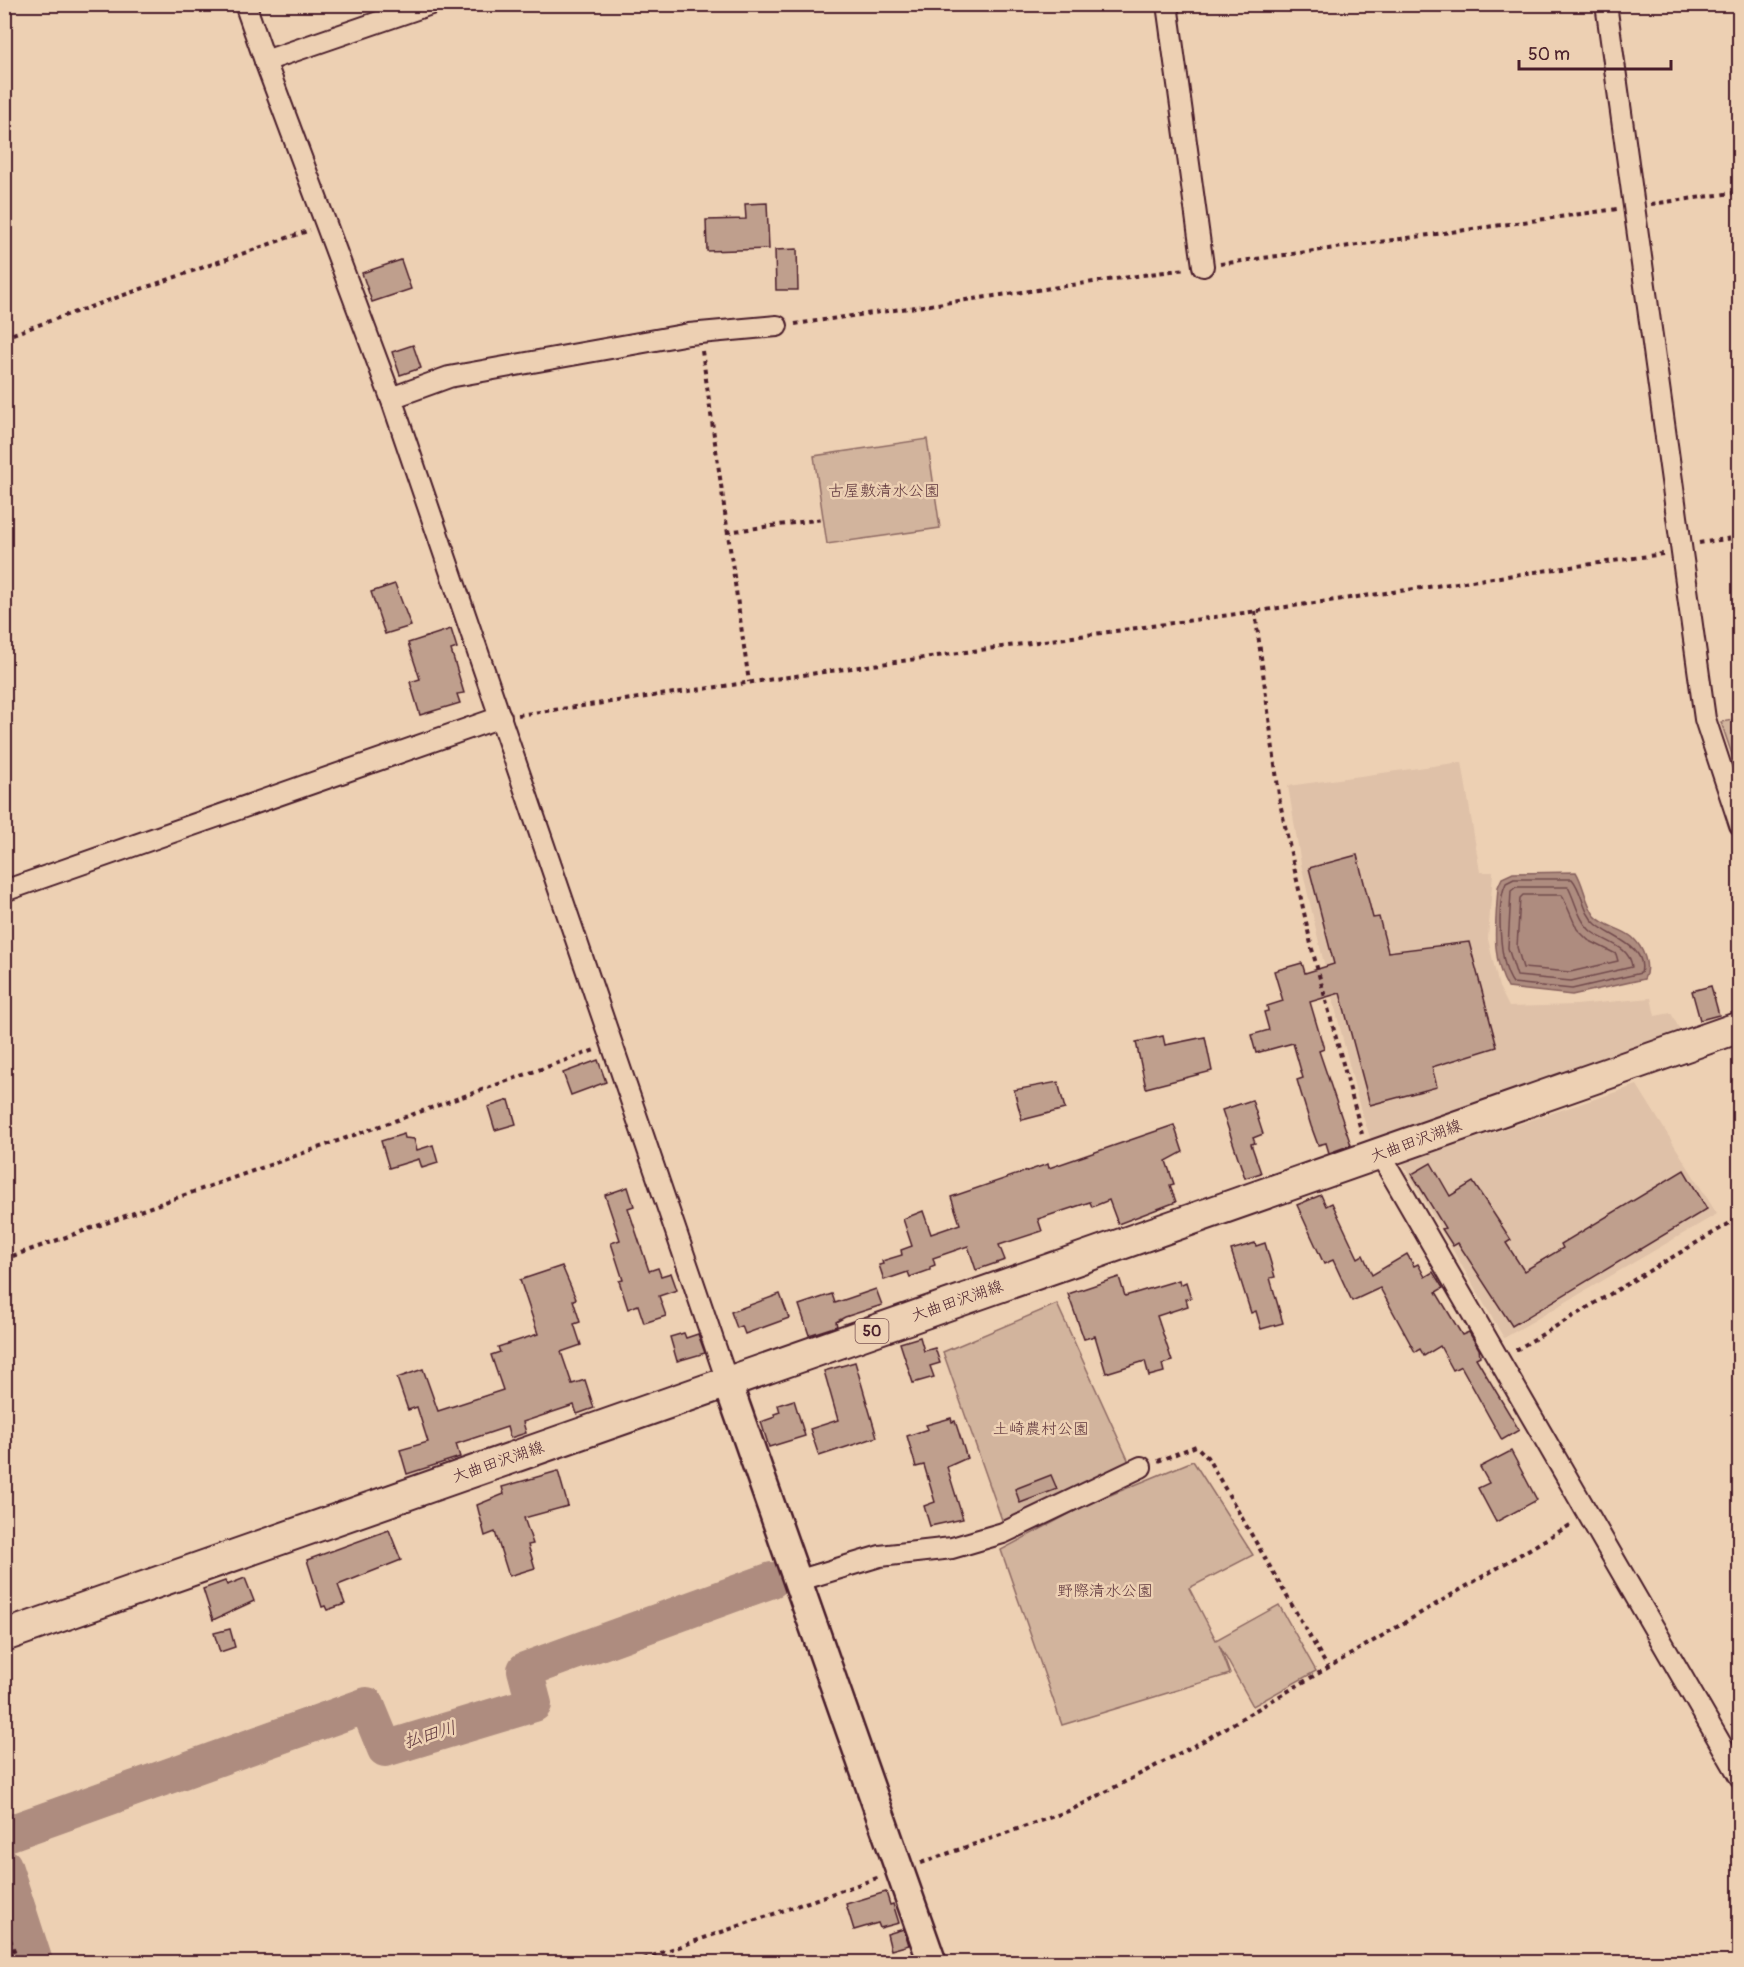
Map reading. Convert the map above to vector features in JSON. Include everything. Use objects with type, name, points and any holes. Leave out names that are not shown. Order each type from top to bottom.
[{"type":"main road","name":"大曲田沢湖線","points":[[4,1636],[1740,1027]]},
{"type":"street","points":[[245,4],[391,398],[610,1044],[932,1962]]},
{"type":"street","points":[[265,61],[432,4]]},
{"type":"street","points":[[1167,4],[1203,266]]},
{"type":"street","points":[[1606,4],[1706,719],[1740,825]]},
{"type":"street","points":[[391,398],[449,377],[699,333],[777,326]]},
{"type":"street","points":[[4,891],[501,717]]},
{"type":"street","points":[[1375,1156],[1499,1360],[1740,1777]]},
{"type":"street","points":[[797,1581],[880,1556],[952,1548],[1004,1533],[1142,1467]]},
{"type":"path","points":[[777,326],[1740,192]]},
{"type":"path","points":[[4,337],[327,225]]},
{"type":"path","points":[[699,333],[749,682]]},
{"type":"path","points":[[727,532],[823,519]]},
{"type":"path","points":[[501,717],[1661,555],[1683,548],[1740,537]]},
{"type":"path","points":[[1255,611],[1280,803],[1312,949],[1375,1156]]},
{"type":"path","points":[[4,1259],[610,1044]]},
{"type":"path","points":[[1499,1360],[1740,1217]]},
{"type":"path","points":[[1142,1467],[1196,1446],[1207,1457],[1328,1668]]},
{"type":"path","points":[[635,1962],[1071,1810],[1205,1740],[1588,1514]]},
{"type":"path","points":[[4,1922],[18,1962]]},
{"type":"shaded area","points":[[1462,762],[1480,872],[1493,872],[1488,939],[1499,987],[1509,1007],[1576,1005],[1651,998],[1655,1016],[1671,1013],[1684,1038],[1371,1140],[1360,1108],[1320,947],[1301,864],[1288,786]]},
{"type":"shaded area","points":[[1637,1085],[1717,1214],[1504,1338],[1402,1163]]},
{"type":"green space","name":"古屋敷清水公園","points":[[927,439],[940,528],[827,544],[814,456]]},
{"type":"green space","points":[[1740,719],[1739,775],[1721,722]]},
{"type":"green space","name":"土崎農村公園","points":[[1057,1304],[1129,1462],[1003,1523],[943,1352]]},
{"type":"green space","name":"野際清水公園","points":[[1193,1461],[1253,1555],[1189,1588],[1216,1640],[1279,1605],[1316,1671],[1253,1706],[1219,1645],[1230,1674],[1062,1725],[1001,1550],[1086,1505]]},
{"type":"water","points":[[1576,872],[1595,916],[1603,923],[1628,934],[1640,946],[1647,968],[1644,979],[1572,995],[1508,988],[1502,976],[1496,951],[1498,887],[1502,878],[1513,873]]},
{"type":"building","points":[[767,203],[769,249],[707,251],[706,220],[746,219],[745,204]]},
{"type":"building","points":[[797,249],[798,290],[776,290],[775,250]]},
{"type":"building","points":[[401,260],[411,289],[372,302],[362,273]]},
{"type":"building","points":[[413,345],[421,368],[400,375],[392,352]]},
{"type":"building","points":[[395,584],[411,626],[385,634],[371,592]]},
{"type":"building","points":[[451,629],[457,648],[451,650],[464,693],[457,694],[460,703],[420,715],[410,682],[420,679],[408,643]]},
{"type":"building","points":[[1357,855],[1373,918],[1379,917],[1388,952],[1469,942],[1497,1047],[1432,1067],[1437,1087],[1370,1105],[1340,993],[1310,1002],[1324,1049],[1319,1051],[1351,1145],[1329,1153],[1326,1143],[1318,1145],[1311,1126],[1297,1080],[1303,1078],[1293,1043],[1256,1053],[1251,1035],[1269,1030],[1264,1012],[1268,1011],[1267,1006],[1283,1001],[1274,971],[1302,963],[1305,973],[1334,964],[1309,868]]},
{"type":"building","points":[[1711,986],[1719,1015],[1700,1020],[1692,991]]},
{"type":"building","points":[[1163,1036],[1165,1045],[1205,1037],[1212,1071],[1146,1088],[1136,1042]]},
{"type":"building","points":[[598,1060],[606,1082],[571,1095],[563,1073]]},
{"type":"building","points":[[1058,1082],[1065,1109],[1022,1120],[1014,1090]]},
{"type":"building","points":[[509,1100],[516,1124],[495,1130],[488,1107]]},
{"type":"building","points":[[1252,1100],[1263,1134],[1253,1138],[1255,1143],[1251,1144],[1261,1173],[1245,1178],[1222,1110]]},
{"type":"building","points":[[1174,1125],[1183,1152],[1166,1161],[1174,1184],[1170,1185],[1176,1202],[1118,1224],[1109,1200],[1092,1207],[1090,1202],[1038,1219],[1042,1231],[999,1245],[1005,1260],[976,1270],[968,1246],[933,1258],[935,1265],[930,1267],[930,1270],[910,1277],[908,1272],[884,1280],[879,1265],[883,1264],[882,1261],[902,1255],[901,1250],[912,1246],[903,1219],[923,1211],[931,1234],[960,1224],[951,1197],[1048,1164],[1049,1168]]},
{"type":"building","points":[[404,1134],[405,1138],[414,1139],[417,1150],[433,1145],[438,1163],[422,1168],[419,1159],[389,1168],[381,1141]]},
{"type":"building","points":[[1431,1163],[1450,1196],[1473,1182],[1511,1240],[1506,1243],[1524,1271],[1563,1248],[1561,1244],[1684,1170],[1707,1209],[1512,1326],[1458,1243],[1453,1246],[1442,1229],[1445,1228],[1412,1174]]},
{"type":"building","points":[[628,1187],[634,1206],[628,1208],[649,1271],[658,1268],[661,1276],[671,1273],[677,1290],[659,1296],[666,1316],[644,1323],[638,1305],[628,1309],[619,1281],[623,1280],[611,1243],[620,1240],[605,1195]]},
{"type":"building","points":[[1321,1195],[1326,1206],[1332,1203],[1358,1258],[1363,1255],[1372,1275],[1407,1254],[1414,1266],[1418,1264],[1425,1277],[1433,1272],[1443,1288],[1436,1292],[1462,1335],[1469,1332],[1479,1349],[1480,1356],[1476,1358],[1519,1430],[1502,1440],[1461,1366],[1453,1370],[1440,1346],[1424,1356],[1420,1349],[1415,1352],[1380,1288],[1352,1301],[1333,1260],[1324,1264],[1297,1205]]},
{"type":"building","points":[[1255,1243],[1256,1246],[1265,1243],[1275,1277],[1270,1278],[1283,1323],[1261,1329],[1256,1311],[1251,1313],[1231,1250]]},
{"type":"building","points":[[562,1266],[576,1299],[573,1300],[580,1322],[574,1324],[581,1345],[561,1352],[572,1384],[585,1380],[594,1408],[577,1414],[574,1405],[523,1422],[526,1433],[510,1438],[507,1427],[456,1444],[460,1457],[407,1474],[400,1450],[428,1442],[417,1407],[408,1410],[397,1378],[423,1369],[438,1411],[503,1390],[491,1355],[500,1352],[498,1347],[538,1334],[520,1280]]},
{"type":"building","points":[[1119,1277],[1125,1296],[1179,1280],[1180,1285],[1186,1282],[1191,1298],[1186,1299],[1188,1306],[1157,1316],[1172,1361],[1162,1364],[1164,1372],[1149,1376],[1145,1361],[1106,1373],[1095,1336],[1084,1339],[1068,1294]]},
{"type":"building","points":[[876,1289],[882,1305],[845,1317],[836,1322],[837,1326],[809,1335],[799,1305],[832,1294],[835,1303]]},
{"type":"building","points":[[780,1294],[789,1318],[745,1334],[742,1326],[737,1328],[731,1312]]},
{"type":"building","points":[[684,1333],[686,1338],[698,1334],[705,1353],[677,1361],[670,1337]]},
{"type":"building","points":[[920,1337],[924,1351],[935,1348],[940,1363],[930,1366],[934,1377],[913,1383],[900,1343]]},
{"type":"building","points":[[855,1362],[877,1437],[819,1456],[810,1429],[838,1420],[824,1371]]},
{"type":"building","points":[[794,1400],[805,1436],[769,1447],[761,1422],[775,1417],[774,1414],[780,1412],[778,1405]]},
{"type":"building","points":[[951,1418],[952,1422],[955,1421],[967,1458],[947,1467],[963,1519],[930,1526],[924,1506],[935,1502],[924,1465],[916,1467],[907,1436],[928,1429],[926,1425]]},
{"type":"building","points":[[1511,1451],[1537,1500],[1496,1522],[1478,1488],[1489,1483],[1480,1467]]},
{"type":"building","points":[[558,1471],[568,1506],[524,1518],[533,1544],[528,1545],[535,1568],[509,1576],[495,1532],[485,1536],[477,1505],[504,1494],[502,1487]]},
{"type":"building","points":[[1051,1475],[1057,1489],[1020,1503],[1015,1489]]},
{"type":"building","points":[[389,1530],[401,1560],[338,1585],[345,1604],[327,1610],[325,1606],[322,1607],[307,1560]]},
{"type":"building","points":[[245,1578],[254,1601],[213,1620],[203,1589],[225,1581],[227,1585]]},
{"type":"building","points":[[230,1629],[235,1647],[220,1652],[214,1633]]},
{"type":"building","points":[[886,1892],[890,1905],[893,1904],[899,1923],[880,1928],[878,1923],[854,1930],[846,1904]]},
{"type":"building","points":[[904,1929],[909,1945],[891,1950],[887,1934]]},
{"type":"waterway","name":"払田川","points":[[4,1835],[367,1705],[385,1749],[534,1704],[525,1670],[772,1580]]},
{"type":"waterway","name":"払田川","points":[[4,1866],[35,1962]]}]
